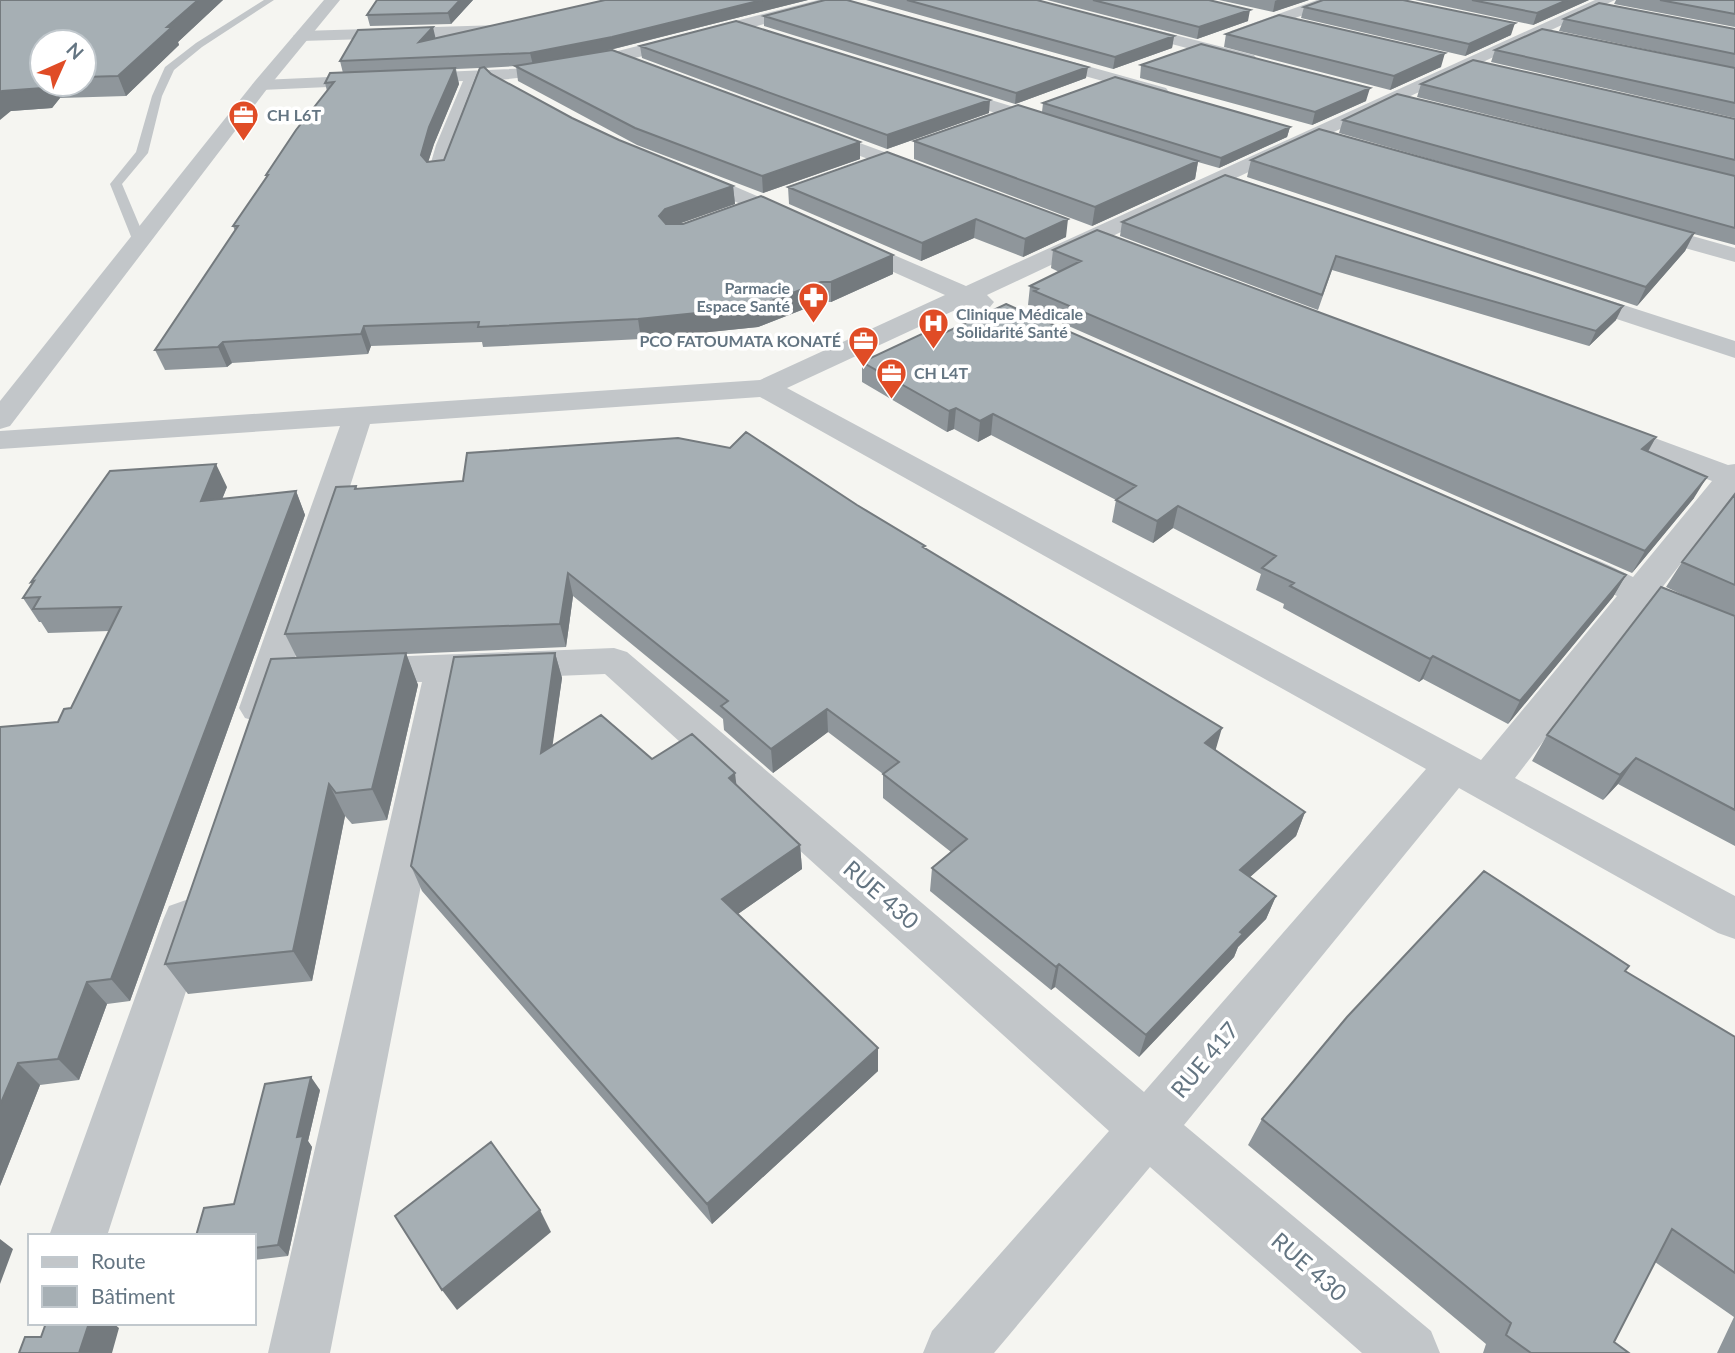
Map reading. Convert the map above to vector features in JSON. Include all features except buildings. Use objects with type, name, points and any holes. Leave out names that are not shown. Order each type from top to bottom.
[{"type":"street","points":[[0,420],[261,85],[332,0]]},
{"type":"street","points":[[1163,60],[1331,0]]},
{"type":"street","points":[[261,85],[495,77],[554,70],[842,1]]},
{"type":"street","points":[[0,440],[765,388],[1535,33],[1606,6]]},
{"type":"street","points":[[1250,15],[1300,26]]},
{"type":"street","points":[[1110,23],[1269,65]]},
{"type":"street","points":[[301,36],[501,30],[527,24]]},
{"type":"street","points":[[737,25],[777,37]]},
{"type":"street","points":[[1509,28],[1562,39]]},
{"type":"street","points":[[1021,52],[1179,98]]},
{"type":"street","points":[[615,57],[654,72]]},
{"type":"street","points":[[1441,59],[1494,71]]},
{"type":"street","points":[[1076,92],[1138,69]]},
{"type":"street","points":[[495,77],[518,92]]},
{"type":"street","points":[[439,173],[446,145],[473,78]]},
{"type":"street","points":[[922,84],[1066,130]]},
{"type":"street","points":[[1363,91],[1417,105]]},
{"type":"street","points":[[989,123],[1039,105]]},
{"type":"street","points":[[796,125],[951,184]]},
{"type":"street","points":[[1285,128],[1338,143]]},
{"type":"street","points":[[862,169],[912,150]]},
{"type":"street","points":[[674,167],[1004,312]]},
{"type":"street","points":[[1195,170],[1247,187]]},
{"type":"street","points":[[738,213],[788,195]]},
{"type":"street","points":[[1616,222],[1735,255]]},
{"type":"street","points":[[1067,227],[1119,247]]},
{"type":"street","points":[[1550,289],[1735,351]]},
{"type":"street","points":[[765,388],[1735,919]]},
{"type":"street","points":[[248,740],[358,416]]},
{"type":"street","points":[[1575,418],[1734,476]]},
{"type":"street","name":"RUE 417","points":[[954,1353],[1147,1129],[1470,774],[1640,593],[1734,476]]},
{"type":"street","points":[[1551,554],[1735,635]]},
{"type":"street","name":"RUE 430","points":[[271,675],[614,661],[1403,1350]]},
{"type":"street","points":[[299,1353],[444,667]]},
{"type":"street","points":[[79,1234],[199,884]]},
{"type":"lane","points":[[139,241],[116,184],[142,153],[157,96],[169,69],[199,45],[270,0]]},
{"type":"place","name":"CH L6T","points":[[244,142]]},
{"type":"place","name":"Parmacie Espace Santé","points":[[813,324]]},
{"type":"place","name":"Clinique Médicale Solidarité Santé","points":[[933,350]]},
{"type":"place","name":"PCO FATOUMATA KONATÉ","points":[[864,368]]},
{"type":"place","name":"CH L4T","points":[[891,400]]}]
